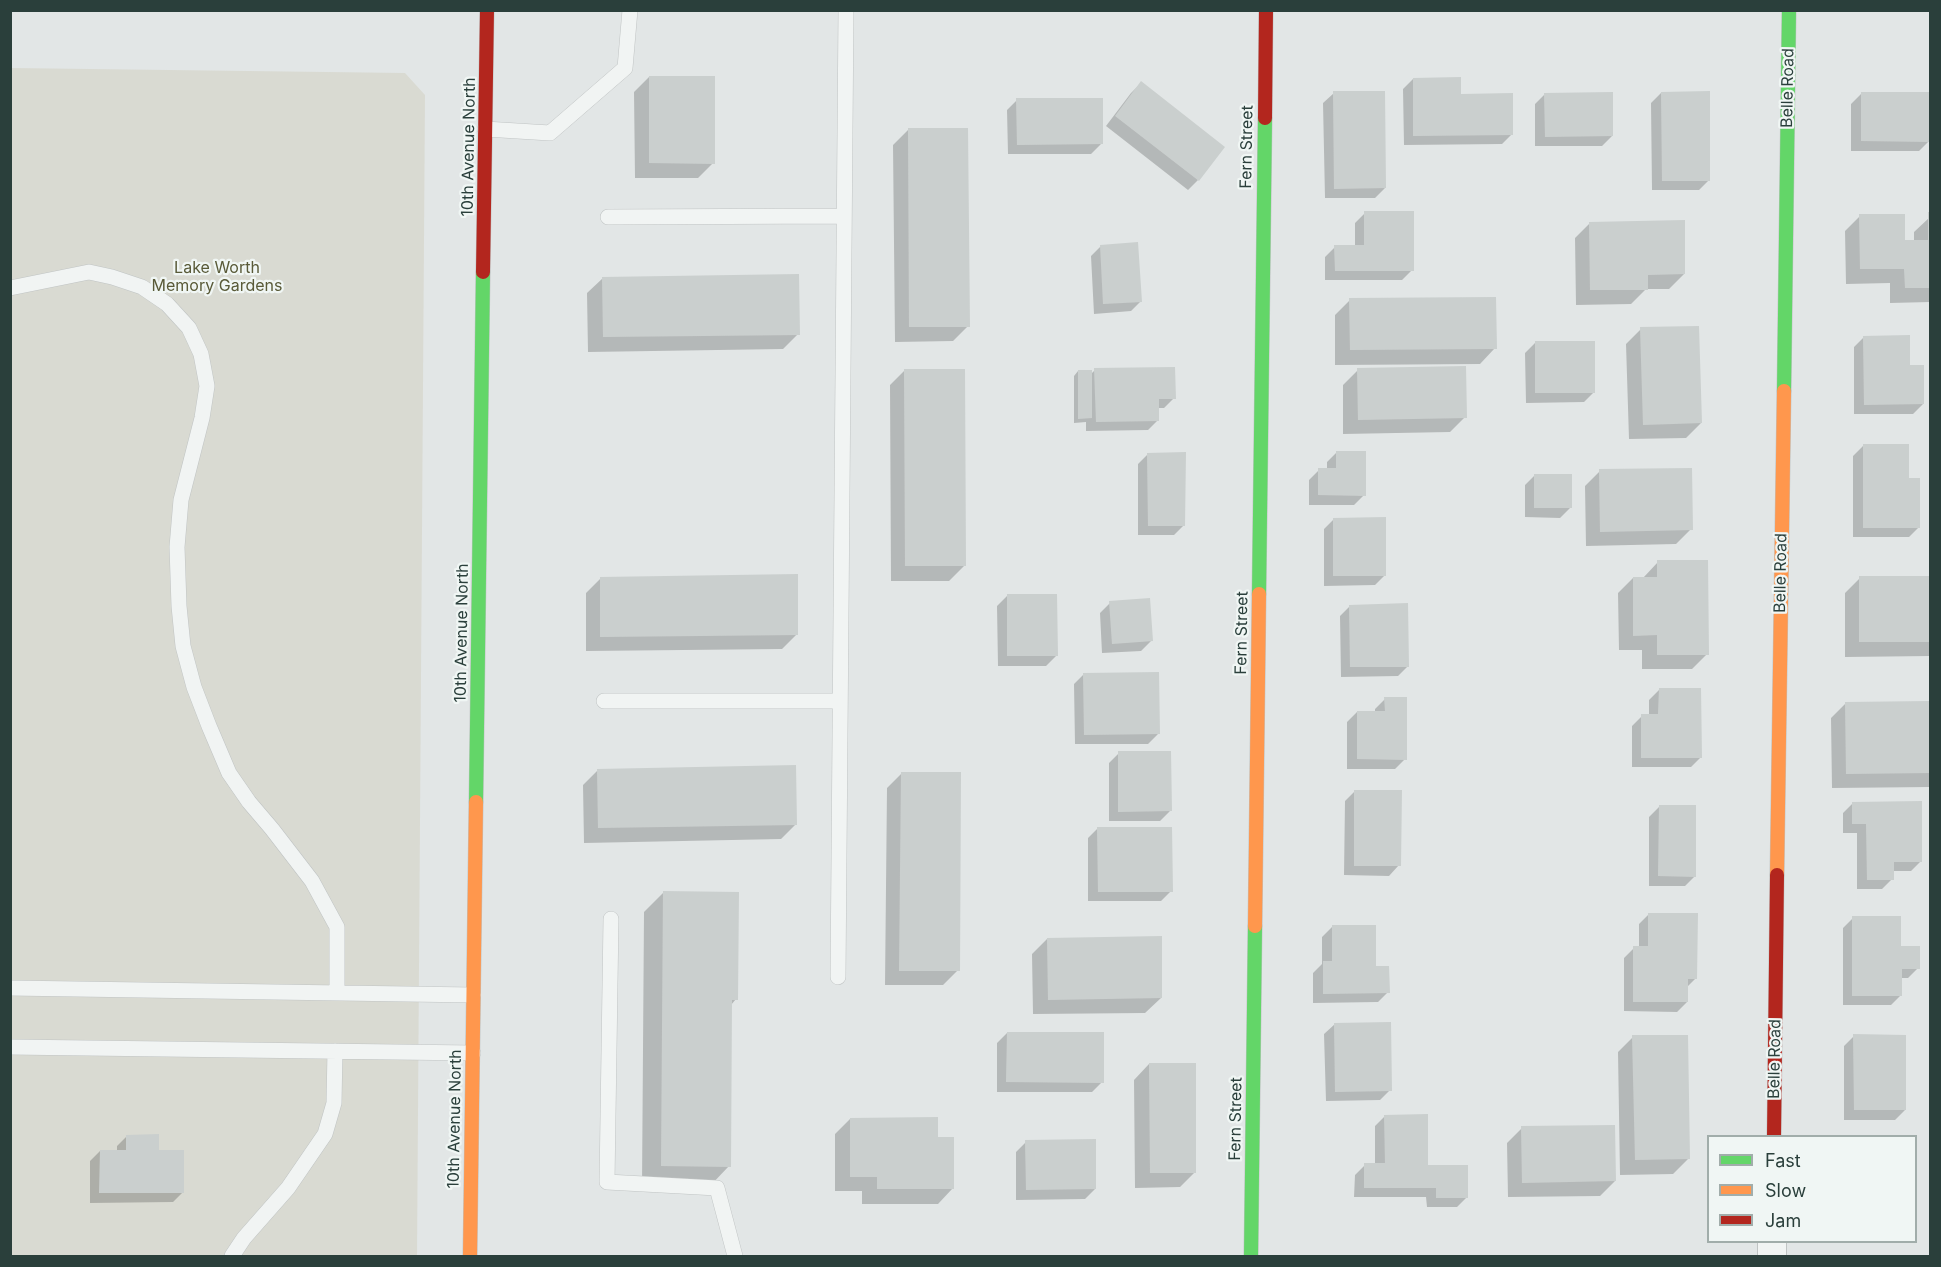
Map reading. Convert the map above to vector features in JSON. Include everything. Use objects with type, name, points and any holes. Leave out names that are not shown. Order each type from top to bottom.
[{"type":"street","name":"10th Avenue North","points":[[470,1257],[487,10]]},
{"type":"street","name":"Fern Street","points":[[1251,1257],[1266,10]]},
{"type":"street","name":"Belle Road","points":[[1774,1135],[1789,10]]},
{"type":"lane","points":[[485,129],[550,134],[625,68],[630,10]]},
{"type":"lane","points":[[838,977],[846,10]]},
{"type":"lane","points":[[608,217],[844,216]]},
{"type":"lane","points":[[10,288],[89,272],[112,277],[142,287],[167,304],[189,328],[201,354],[207,386],[202,418],[181,500],[178,536],[178,606],[183,646],[197,697],[229,772],[249,802],[312,881],[337,927],[337,993]]},
{"type":"lane","points":[[604,701],[840,701]]},
{"type":"lane","points":[[611,920],[607,1182],[717,1188],[735,1257]]},
{"type":"lane","points":[[10,988],[473,994]]},
{"type":"lane","points":[[10,1047],[473,1053]]},
{"type":"lane","points":[[232,1257],[244,1238],[288,1188],[325,1134],[334,1103],[335,1052]]},
{"type":"green space","name":"Lake Worth Memory Gardens","points":[[11,68],[405,73],[425,95],[417,1256],[11,1256]]},
{"type":"building","points":[[649,76],[715,76],[715,164],[649,163]]},
{"type":"building","points":[[1461,77],[1461,94],[1513,93],[1513,135],[1413,136],[1413,78]]},
{"type":"building","points":[[1141,81],[1225,147],[1199,181],[1115,116]]},
{"type":"building","points":[[1333,91],[1385,91],[1386,188],[1334,189]]},
{"type":"building","points":[[1710,91],[1710,181],[1662,181],[1661,92]]},
{"type":"building","points":[[1613,92],[1613,136],[1545,137],[1544,93]]},
{"type":"building","points":[[1861,92],[1930,92],[1930,142],[1861,141]]},
{"type":"building","points":[[1016,98],[1103,98],[1103,144],[1017,145]]},
{"type":"building","points":[[908,128],[968,128],[970,327],[909,327]]},
{"type":"building","points":[[1364,211],[1414,211],[1414,271],[1335,271],[1334,245],[1364,245]]},
{"type":"building","points":[[1928,212],[1930,212],[1930,288],[1905,288],[1904,269],[1860,269],[1859,214],[1905,214],[1905,240],[1928,240]]},
{"type":"building","points":[[1685,220],[1685,274],[1648,275],[1648,290],[1590,290],[1589,222]]},
{"type":"building","points":[[1138,242],[1142,302],[1103,304],[1100,245]]},
{"type":"building","points":[[799,274],[800,335],[603,337],[602,277]]},
{"type":"building","points":[[1496,297],[1497,349],[1350,350],[1349,298]]},
{"type":"building","points":[[1699,326],[1702,423],[1643,425],[1640,327]]},
{"type":"building","points":[[1910,335],[1910,365],[1924,365],[1924,404],[1864,405],[1863,336]]},
{"type":"building","points":[[1535,341],[1595,341],[1595,393],[1535,393]]},
{"type":"building","points":[[1466,366],[1467,418],[1358,420],[1357,368]]},
{"type":"building","points":[[1175,367],[1176,399],[1159,399],[1159,421],[1096,422],[1094,368]]},
{"type":"building","points":[[904,369],[965,369],[966,566],[905,566]]},
{"type":"building","points":[[1078,370],[1092,370],[1092,418],[1078,419]]},
{"type":"building","points":[[1863,444],[1909,444],[1909,478],[1920,478],[1920,528],[1863,528]]},
{"type":"building","points":[[1336,451],[1366,451],[1366,496],[1318,495],[1318,468],[1336,468]]},
{"type":"building","points":[[1186,452],[1185,526],[1148,526],[1147,453]]},
{"type":"building","points":[[1692,468],[1693,530],[1600,532],[1599,469]]},
{"type":"building","points":[[1534,474],[1572,474],[1572,508],[1534,508]]},
{"type":"building","points":[[1386,517],[1386,576],[1333,576],[1333,518]]},
{"type":"building","points":[[1657,560],[1708,560],[1709,655],[1657,655],[1657,635],[1633,636],[1633,577],[1657,577]]},
{"type":"building","points":[[798,574],[798,635],[600,637],[600,577]]},
{"type":"building","points":[[1859,576],[1930,576],[1930,642],[1859,642]]},
{"type":"building","points":[[1007,594],[1057,594],[1058,656],[1007,656]]},
{"type":"building","points":[[1150,598],[1153,641],[1112,644],[1109,601]]},
{"type":"building","points":[[1408,603],[1409,667],[1350,667],[1349,605]]},
{"type":"building","points":[[1159,672],[1160,734],[1084,735],[1083,673]]},
{"type":"building","points":[[1659,688],[1701,688],[1702,758],[1641,758],[1641,714],[1658,714]]},
{"type":"building","points":[[1384,697],[1407,697],[1407,760],[1357,759],[1357,711],[1385,711]]},
{"type":"building","points":[[1930,701],[1930,773],[1846,774],[1845,702]]},
{"type":"building","points":[[1118,751],[1171,751],[1172,811],[1118,812]]},
{"type":"building","points":[[796,765],[797,825],[598,828],[597,769]]},
{"type":"building","points":[[901,772],[961,772],[960,971],[899,971]]},
{"type":"building","points":[[1354,790],[1402,790],[1401,866],[1354,866]]},
{"type":"building","points":[[1922,801],[1922,862],[1894,862],[1894,880],[1867,880],[1866,824],[1852,824],[1852,802]]},
{"type":"building","points":[[1659,805],[1696,805],[1696,877],[1658,876]]},
{"type":"building","points":[[1097,827],[1172,827],[1173,892],[1098,892]]},
{"type":"building","points":[[663,891],[739,892],[738,1000],[732,1000],[731,1167],[661,1166]]},
{"type":"building","points":[[1648,913],[1698,913],[1697,979],[1688,979],[1688,1002],[1633,1002],[1633,946],[1648,946]]},
{"type":"building","points":[[1852,916],[1901,916],[1901,946],[1920,946],[1920,969],[1902,969],[1902,996],[1852,996]]},
{"type":"building","points":[[1332,925],[1376,925],[1376,966],[1389,966],[1390,993],[1323,994],[1323,961],[1332,961]]},
{"type":"building","points":[[1162,936],[1162,998],[1048,1000],[1047,938]]},
{"type":"building","points":[[1391,1022],[1392,1091],[1335,1092],[1334,1023]]},
{"type":"building","points":[[1007,1032],[1104,1032],[1104,1083],[1006,1082]]},
{"type":"building","points":[[1853,1034],[1906,1035],[1906,1110],[1854,1110]]},
{"type":"building","points":[[1632,1035],[1688,1035],[1690,1159],[1635,1160]]},
{"type":"building","points":[[1149,1063],[1196,1063],[1196,1173],[1150,1173]]},
{"type":"building","points":[[1428,1114],[1428,1165],[1468,1165],[1468,1198],[1436,1198],[1436,1188],[1364,1188],[1364,1163],[1385,1163],[1384,1115]]},
{"type":"building","points":[[938,1117],[938,1137],[954,1137],[954,1189],[877,1189],[877,1177],[850,1177],[850,1118]]},
{"type":"building","points":[[1615,1125],[1616,1181],[1522,1183],[1521,1126]]},
{"type":"building","points":[[159,1134],[159,1150],[184,1150],[184,1193],[99,1193],[100,1150],[126,1150],[126,1135]]},
{"type":"building","points":[[1096,1139],[1096,1189],[1026,1190],[1025,1140]]},
{"type":"traffic: fast","points":[[1784,391],[1789,10]]},
{"type":"traffic: fast","points":[[1259,594],[1265,118]]},
{"type":"traffic: fast","points":[[476,802],[483,272]]},
{"type":"traffic: fast","points":[[1251,1256],[1255,926]]},
{"type":"traffic: slow","points":[[1777,875],[1784,391]]},
{"type":"traffic: slow","points":[[1255,926],[1259,594]]},
{"type":"traffic: slow","points":[[470,1256],[476,802]]},
{"type":"traffic: jam","points":[[483,272],[487,10]]},
{"type":"traffic: jam","points":[[1265,118],[1266,10]]},
{"type":"traffic: jam","points":[[1774,1135],[1777,875]]}]
